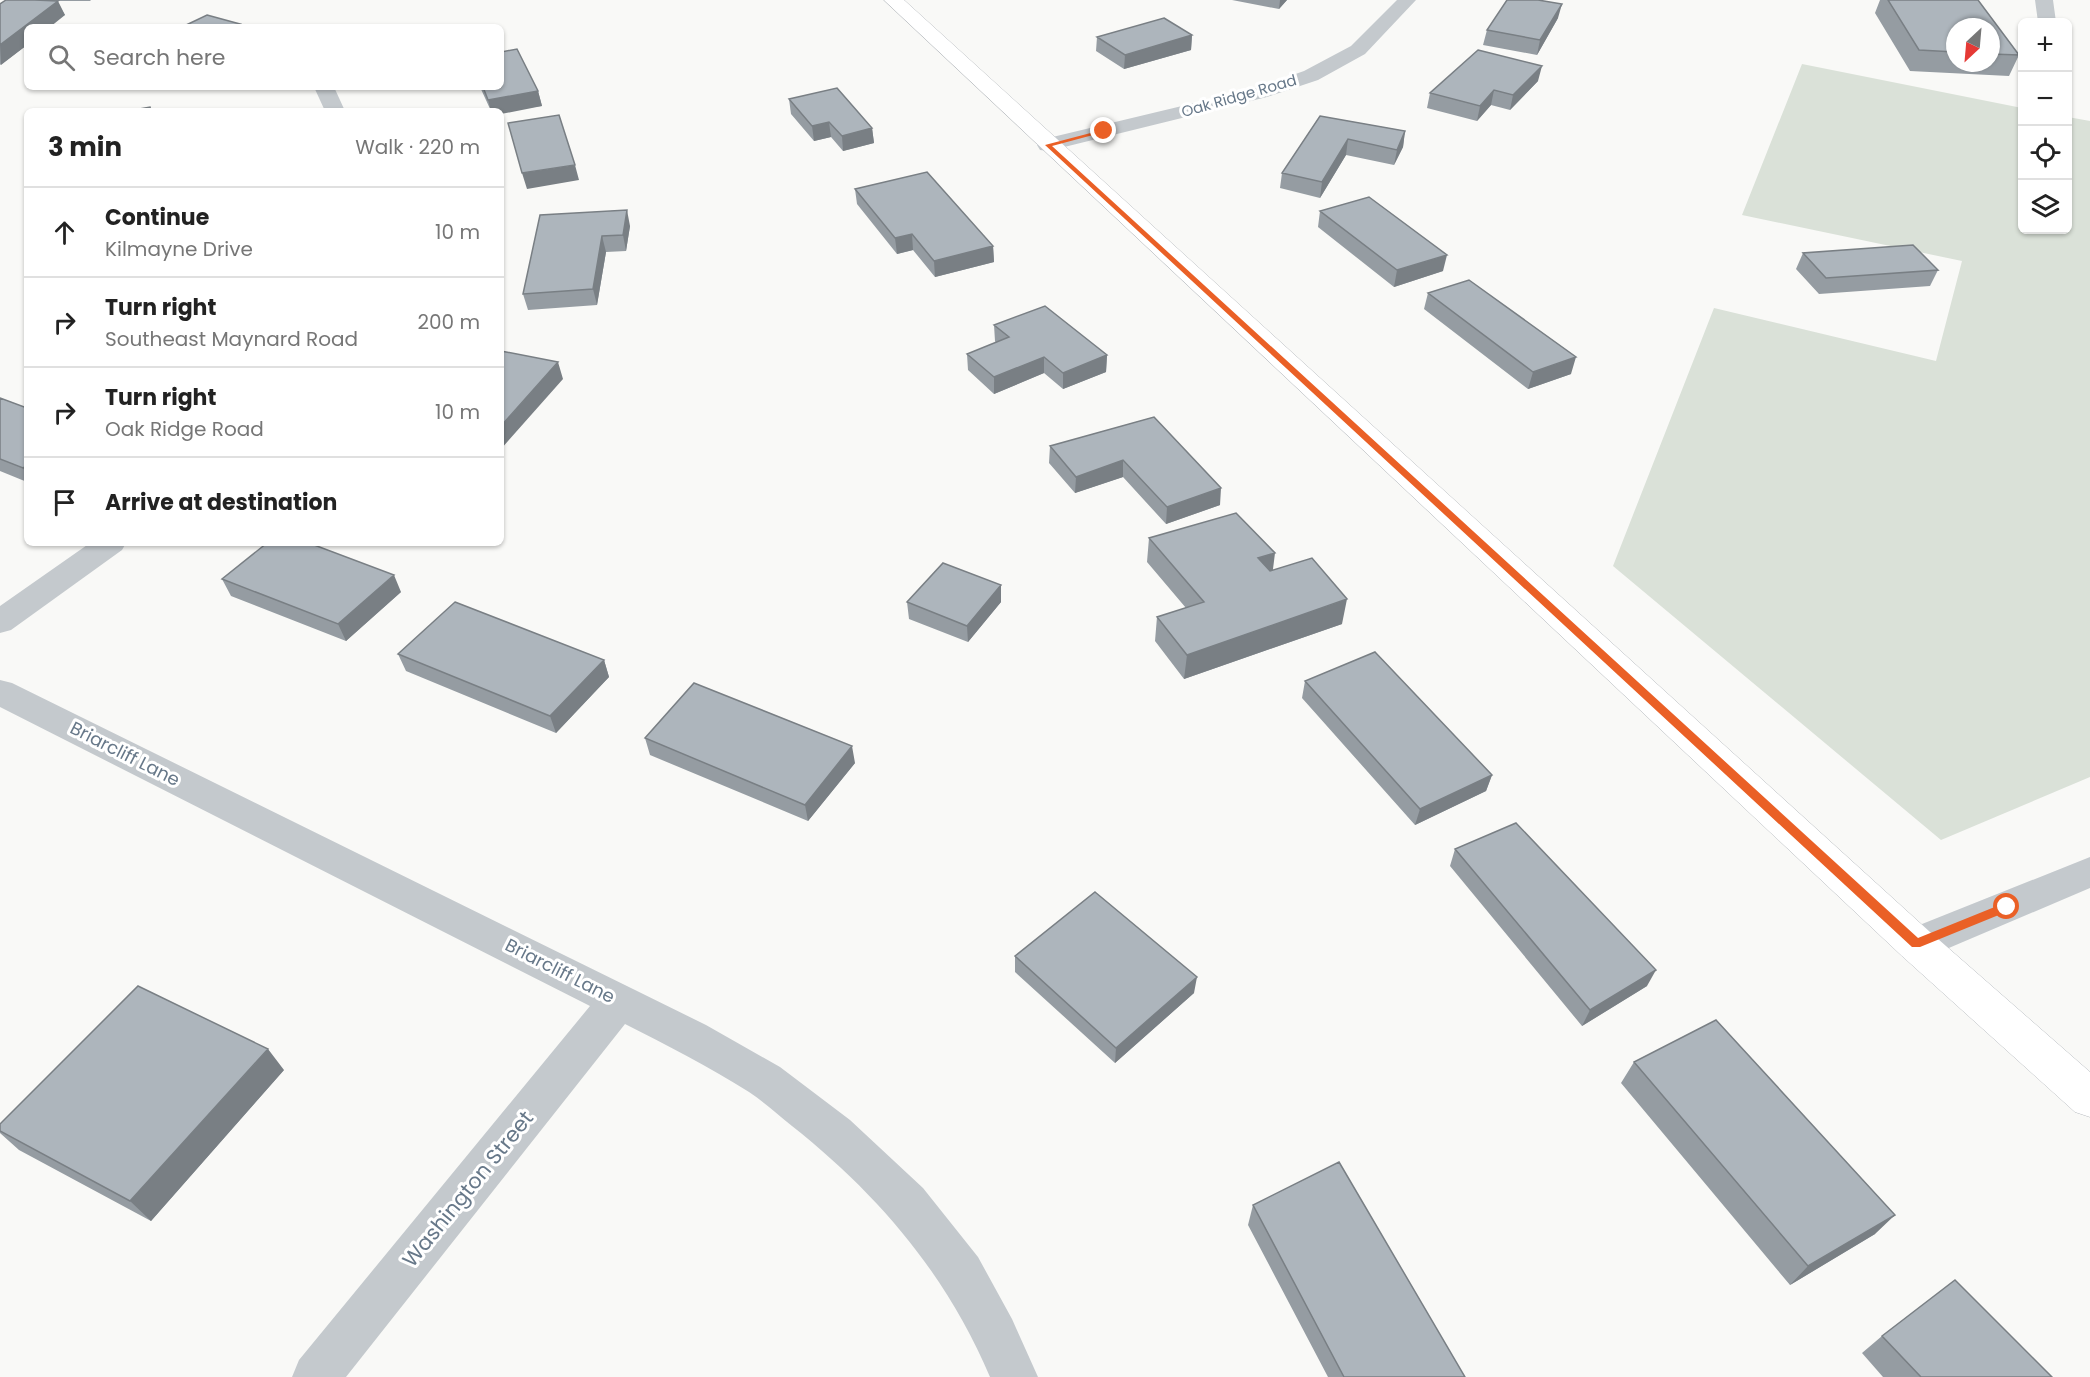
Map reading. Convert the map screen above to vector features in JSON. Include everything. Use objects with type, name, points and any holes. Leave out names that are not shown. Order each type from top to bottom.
[{"type":"main road","points":[[893,0],[1916,944],[2090,1098]]},
{"type":"street","name":"Oak Ridge Road","points":[[1048,145],[1260,93],[1327,68],[1357,51],[1407,0]]},
{"type":"street","points":[[2044,0],[2046,18]]},
{"type":"street","points":[[325,90],[334,108]]},
{"type":"street","points":[[0,622],[107,546]]},
{"type":"street","name":"Briarcliff Lane","points":[[0,692],[692,1038],[765,1080],[835,1134],[908,1203],[962,1273],[996,1335],[1014,1377]]},
{"type":"street","points":[[1916,944],[2090,872]]},
{"type":"street","name":"Washington Street","points":[[316,1377],[619,1001]]},
{"type":"shaded area","points":[[1802,64],[2018,107],[2018,234],[2072,234],[2072,118],[2090,121],[2090,777],[1941,840],[1613,566],[1714,308],[1936,361],[1962,261],[1742,215]]},
{"type":"building","points":[[6,0],[58,1],[28,24],[24,24],[24,27],[0,45],[0,4]]},
{"type":"building","points":[[1507,0],[1538,0],[1562,4],[1540,40],[1487,30]]},
{"type":"building","points":[[1888,0],[1978,0],[1991,18],[1946,18],[1946,52],[1919,50]]},
{"type":"building","points":[[207,15],[240,24],[188,24]]},
{"type":"building","points":[[1164,18],[1192,35],[1125,55],[1097,37]]},
{"type":"building","points":[[2000,30],[2018,54],[2000,54]]},
{"type":"building","points":[[517,49],[538,91],[488,100],[484,90],[504,90],[504,51]]},
{"type":"building","points":[[1478,50],[1542,66],[1513,95],[1494,90],[1480,106],[1430,93]]},
{"type":"building","points":[[837,88],[872,128],[842,136],[829,122],[812,126],[789,99]]},
{"type":"building","points":[[559,115],[575,165],[522,173],[508,123]]},
{"type":"building","points":[[1320,116],[1405,131],[1397,150],[1348,139],[1322,182],[1282,173]]},
{"type":"building","points":[[927,172],[993,246],[934,261],[912,234],[895,238],[855,189]]},
{"type":"building","points":[[1369,197],[1447,255],[1397,270],[1320,211]]},
{"type":"building","points":[[627,210],[623,235],[602,236],[593,289],[523,294],[540,215]]},
{"type":"building","points":[[1913,245],[1938,270],[1826,278],[1803,253]]},
{"type":"building","points":[[1469,280],[1576,357],[1533,372],[1428,293]]},
{"type":"building","points":[[1045,306],[1107,355],[1063,373],[1044,357],[994,377],[967,354],[1009,337],[994,325]]},
{"type":"building","points":[[504,352],[558,362],[504,423]]},
{"type":"building","points":[[0,398],[24,407],[24,467],[0,459]]},
{"type":"building","points":[[1154,417],[1221,488],[1167,507],[1123,460],[1076,477],[1050,446]]},
{"type":"building","points":[[1236,513],[1275,553],[1258,558],[1270,571],[1312,558],[1347,599],[1187,655],[1157,617],[1204,602],[1149,538]]},
{"type":"building","points":[[263,546],[317,546],[394,575],[338,624],[222,579]]},
{"type":"building","points":[[943,563],[1001,585],[967,626],[907,602]]},
{"type":"building","points":[[455,602],[604,660],[550,716],[398,654]]},
{"type":"building","points":[[1375,652],[1492,775],[1420,809],[1305,681]]},
{"type":"building","points":[[694,683],[852,746],[805,805],[645,738]]},
{"type":"building","points":[[1516,823],[1656,970],[1590,1010],[1455,849]]},
{"type":"building","points":[[1095,892],[1197,977],[1116,1048],[1015,956]]},
{"type":"building","points":[[138,986],[268,1049],[130,1201],[0,1131],[0,1124]]},
{"type":"building","points":[[1716,1020],[1895,1215],[1808,1266],[1634,1062]]},
{"type":"building","points":[[1339,1162],[1465,1377],[1344,1377],[1253,1205]]},
{"type":"building","points":[[1955,1280],[2052,1377],[1921,1377],[1882,1336]]},
{"type":"route","points":[[1104,131],[1048,145],[1916,944],[2007,907]]}]
